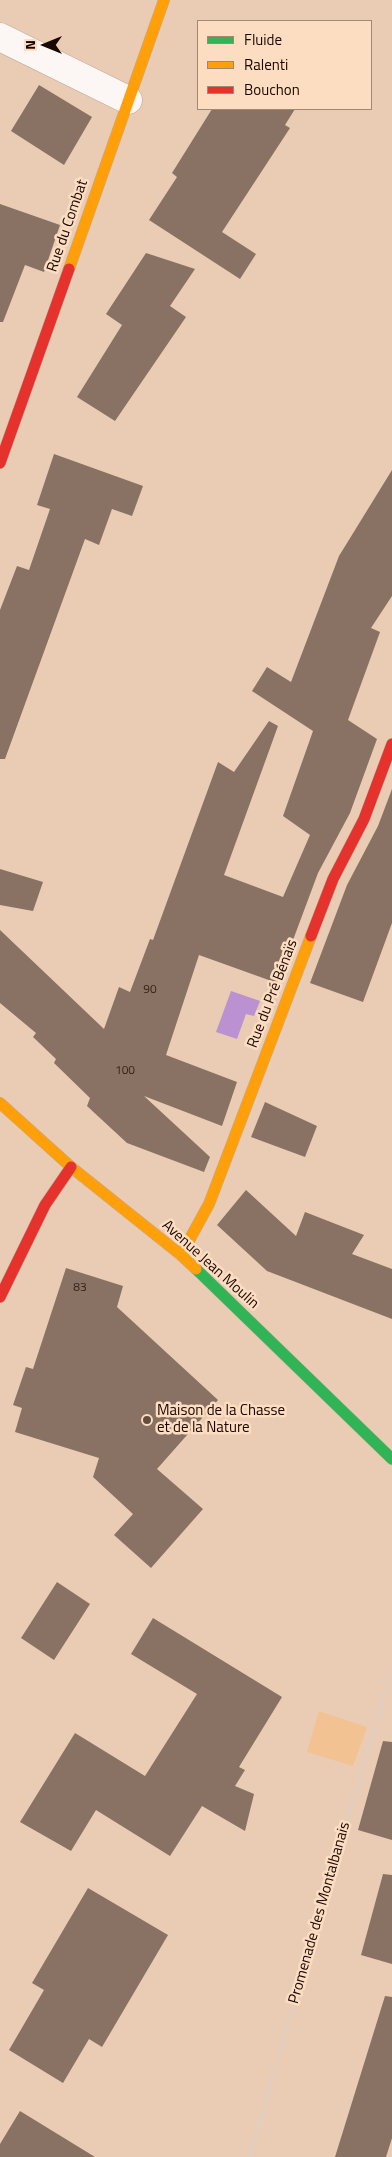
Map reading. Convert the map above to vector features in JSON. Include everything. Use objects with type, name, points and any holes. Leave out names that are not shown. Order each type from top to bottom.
[{"type":"street","name":"Rue du Combat","points":[[0,463],[164,0]]},
{"type":"street","points":[[0,37],[128,100]]},
{"type":"street","name":"Rue du Pré Bénaïs","points":[[181,1255],[209,1204],[333,879],[364,819],[392,744]]},
{"type":"street","name":"Avenue Jean Moulin","points":[[0,1103],[71,1168],[181,1255],[392,1459]]},
{"type":"street","points":[[0,1297],[45,1205],[71,1168]]},
{"type":"path","name":"Promenade des Montalbanais","points":[[249,2157],[392,1668]]},
{"type":"shaded area","points":[[231,991],[260,1001],[254,1016],[246,1014],[237,1039],[216,1032]]},
{"type":"shaded area","points":[[319,1711],[367,1727],[353,1766],[307,1752]]},
{"type":"building","points":[[39,85],[92,117],[64,165],[11,131]]},
{"type":"building","points":[[211,110],[294,110],[285,125],[290,128],[222,232],[256,254],[240,279],[149,220],[177,177],[172,173]]},
{"type":"building","points":[[0,204],[60,225],[44,272],[25,265],[3,322],[0,322]]},
{"type":"building","points":[[146,253],[195,269],[170,306],[186,317],[115,421],[77,397],[122,325],[106,314]]},
{"type":"building","points":[[54,454],[143,486],[132,516],[112,509],[99,545],[85,539],[5,759],[0,759],[0,610],[17,566],[29,570],[50,509],[37,505]]},
{"type":"building","points":[[392,470],[392,596],[371,628],[380,632],[348,720],[377,739],[350,813],[318,873],[277,983],[199,955],[166,1055],[237,1082],[222,1126],[144,1096],[210,1157],[204,1172],[127,1143],[87,1106],[90,1098],[54,1063],[56,1059],[33,1037],[36,1033],[0,1003],[0,930],[104,1029],[119,987],[130,992],[150,939],[153,940],[218,762],[234,772],[269,721],[278,726],[224,875],[283,897],[310,835],[283,816],[313,731],[252,691],[267,667],[291,682],[339,556]]},
{"type":"building","points":[[392,789],[392,923],[363,1002],[310,983],[347,885],[378,826]]},
{"type":"building","points":[[0,869],[43,882],[33,911],[0,905]]},
{"type":"building","points":[[265,1102],[317,1126],[305,1157],[251,1137]]},
{"type":"building","points":[[246,1190],[296,1236],[305,1212],[364,1235],[352,1254],[392,1269],[392,1319],[267,1271],[217,1225]]},
{"type":"building","points":[[66,1268],[123,1286],[117,1307],[218,1400],[157,1469],[203,1509],[151,1568],[114,1535],[133,1514],[93,1477],[99,1458],[15,1432],[22,1408],[13,1405],[26,1367],[33,1369]]},
{"type":"building","points":[[57,1582],[90,1604],[54,1660],[21,1638]]},
{"type":"building","points":[[153,1618],[282,1697],[239,1767],[245,1770],[235,1786],[254,1794],[245,1831],[202,1806],[170,1856],[96,1810],[71,1851],[20,1822],[75,1733],[145,1776],[197,1694],[131,1654]]},
{"type":"building","points":[[383,1741],[392,1742],[392,1840],[358,1830]]},
{"type":"building","points":[[383,1874],[392,1875],[392,1964],[361,1955]]},
{"type":"building","points":[[88,1888],[168,1935],[102,2047],[89,2039],[63,2083],[9,2050],[44,1990],[32,1983]]},
{"type":"building","points":[[385,1996],[392,1997],[392,2138],[386,2157],[335,2157]]},
{"type":"building","points":[[20,2111],[95,2157],[0,2157],[0,2144]]},
{"type":"traffic: fast","points":[[196,1269],[392,1459]]},
{"type":"traffic: slow","points":[[69,269],[164,0]]},
{"type":"traffic: slow","points":[[181,1255],[209,1204],[311,936]]},
{"type":"traffic: slow","points":[[0,1103],[71,1167],[196,1269]]},
{"type":"traffic: jam","points":[[0,463],[69,269]]},
{"type":"traffic: jam","points":[[311,936],[333,879],[364,819],[392,744]]},
{"type":"traffic: jam","points":[[0,1297],[45,1205],[71,1167]]},
{"type":"place","name":"Maison de la Chasse et de la Nature","points":[[147,1420]]}]
